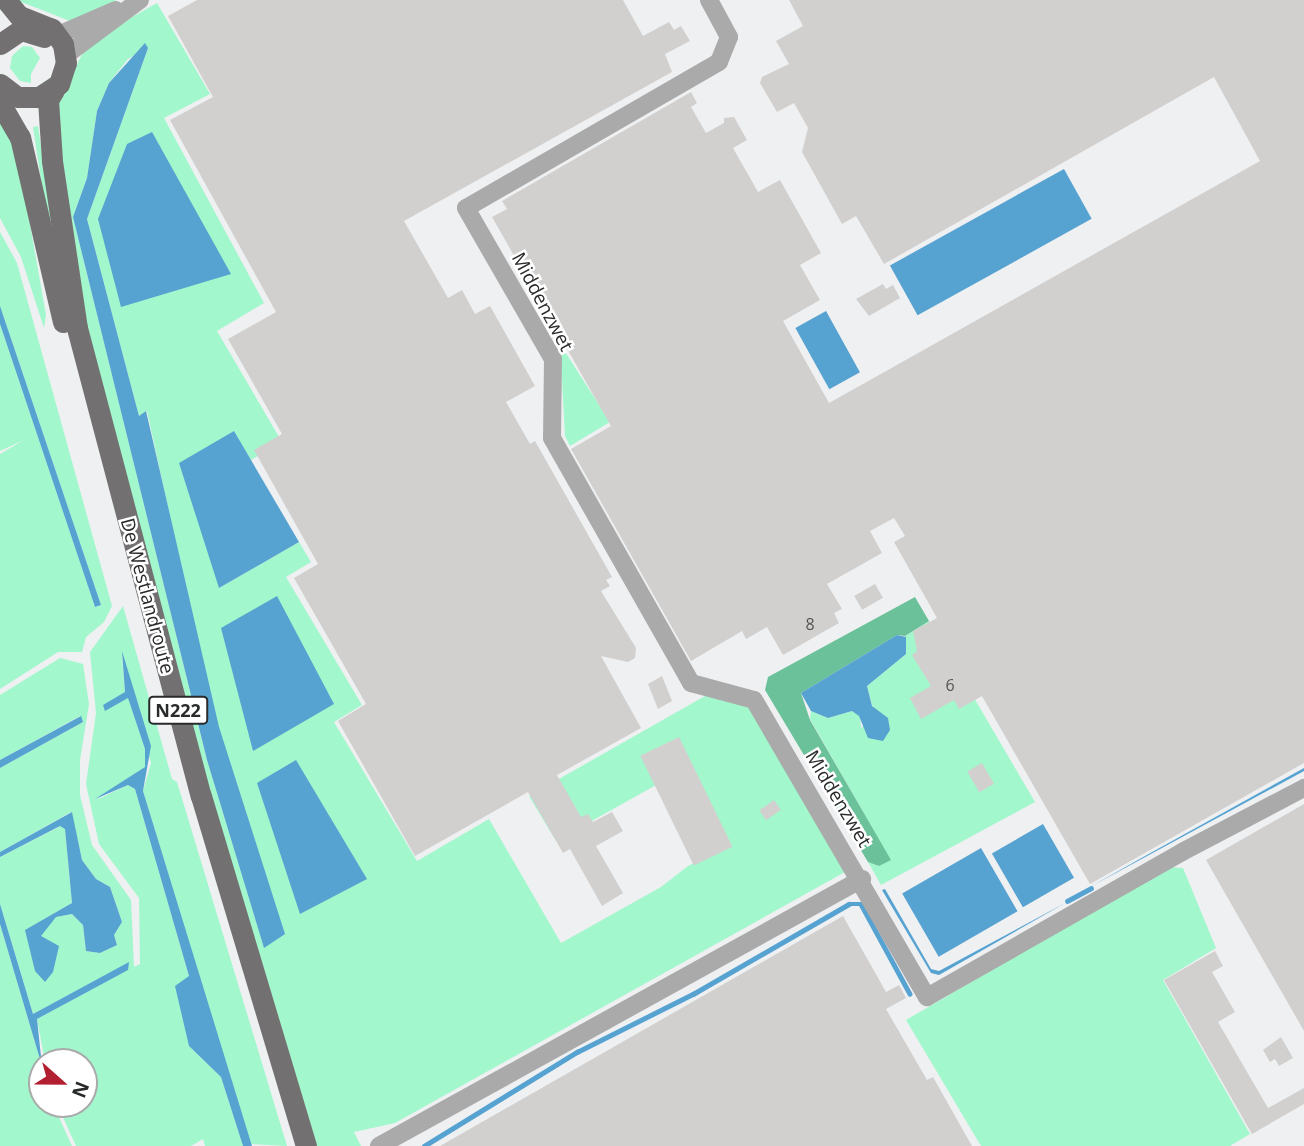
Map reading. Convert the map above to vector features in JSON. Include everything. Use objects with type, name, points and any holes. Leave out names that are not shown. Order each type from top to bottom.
[{"type":"main road","points":[[6,0],[23,25]]},
{"type":"main road","points":[[0,6],[23,25]]},
{"type":"main road","points":[[0,44],[23,25],[46,24],[57,43],[47,94]]},
{"type":"main road","name":"N222","points":[[6,94],[47,94]]},
{"type":"main road","name":"De Westlandroute","points":[[6,94],[27,117],[33,188],[48,272],[141,623],[293,1146]]},
{"type":"main road","name":"De Westlandroute","points":[[47,94],[52,161],[76,328],[201,796],[306,1146]]},
{"type":"street","name":"Middenzwet","points":[[709,0],[729,37],[719,62],[466,208],[553,359],[552,438],[691,683],[754,700],[862,879],[927,998],[1182,852],[1304,788]]},
{"type":"street","points":[[57,43],[137,2]]},
{"type":"street","name":"Middenzwet","points":[[379,1146],[862,879]]},
{"type":"green space","points":[[16,0],[117,0],[70,21]]},
{"type":"green space","points":[[157,3],[210,94],[164,118],[264,303],[217,331],[282,442],[251,460],[233,431],[219,588],[299,542],[311,562],[286,577],[362,705],[334,722],[417,861],[489,819],[561,943],[661,887],[688,866],[730,845],[690,766],[556,841],[529,796],[712,692],[751,702],[845,872],[395,1123],[354,1132],[361,1146],[311,1146],[83,349],[57,107],[82,54],[120,24]],"holes":[[[148,48],[87,219],[139,416],[147,411],[264,947],[207,760],[73,217],[87,178],[97,111],[109,83],[128,59]]]},
{"type":"green space","points":[[23,46],[32,47],[40,58],[31,74],[31,83],[20,81],[10,68],[12,56]]},
{"type":"green space","points":[[0,111],[16,145],[46,315],[44,328],[21,257],[0,218]]},
{"type":"green space","points":[[38,126],[64,283],[42,186],[33,127]]},
{"type":"green space","points":[[0,232],[17,263],[112,606],[104,622],[86,637],[82,652],[58,652],[0,689],[0,454],[24,440],[0,451],[0,324],[95,607],[101,605],[0,306]]},
{"type":"green space","points":[[560,344],[610,422],[570,446],[565,436]]},
{"type":"green space","points":[[915,597],[929,621],[905,636],[897,635],[801,693],[810,720],[891,860],[879,866],[868,862],[765,690],[768,677]]},
{"type":"green space","points":[[123,606],[172,779],[177,782],[287,1146],[250,1144],[143,791],[151,763],[122,655],[125,692],[106,710],[128,697],[145,749],[145,767],[96,800],[128,785],[135,789],[189,976],[189,1046],[221,1077],[243,1146],[205,1146],[203,1139],[191,1146],[76,1146],[63,1118],[98,1118],[98,1048],[42,1048],[37,1019],[127,970],[128,963],[33,1014],[0,904],[0,857],[61,826],[65,829],[72,903],[26,930],[29,942],[56,917],[72,914],[83,925],[86,951],[100,953],[117,945],[114,935],[122,922],[110,887],[96,879],[82,860],[71,812],[0,852],[0,768],[83,722],[80,716],[0,760],[0,695],[60,658],[83,664],[89,704],[80,760],[80,795],[92,845],[131,900],[134,967],[140,964],[139,898],[99,844],[86,784],[96,713],[90,652]]},
{"type":"green space","points":[[929,621],[1035,802],[881,885],[868,862],[879,866],[890,859],[810,719],[811,711],[828,718],[852,711],[860,716],[861,728],[879,714],[872,705],[867,686],[906,654],[905,636]]},
{"type":"green space","points":[[1169,867],[1183,868],[1216,948],[1163,980],[1250,1134],[1230,1146],[981,1146],[906,1020]]},
{"type":"green space","points":[[0,924],[37,1048],[28,1048],[28,1118],[59,1118],[72,1146],[0,1146]]},
{"type":"water","points":[[145,43],[148,48],[87,219],[139,416],[146,411],[219,727],[285,934],[264,948],[207,760],[73,217],[87,178],[97,111],[109,83]]},
{"type":"water","points":[[152,132],[231,274],[121,307],[98,219],[127,144]]},
{"type":"water","points":[[1064,169],[1092,219],[918,315],[890,265]]},
{"type":"water","points":[[0,306],[101,605],[95,607],[0,324]]},
{"type":"water","points":[[826,311],[860,372],[829,389],[795,328]]},
{"type":"water","points":[[234,431],[299,542],[219,588],[179,463]]},
{"type":"water","points":[[277,596],[334,704],[253,751],[221,628]]},
{"type":"water","points":[[897,635],[906,637],[906,654],[867,686],[872,706],[888,718],[890,730],[883,741],[868,738],[859,716],[852,711],[828,718],[811,711],[801,693]]},
{"type":"water","points":[[122,651],[151,746],[143,791],[252,1146],[243,1146],[221,1077],[189,1046],[175,986],[189,976],[135,789],[128,785],[95,799],[145,767],[145,749],[128,698],[105,711],[103,705],[125,692]]},
{"type":"water","points":[[81,716],[83,722],[0,768],[0,760]]},
{"type":"water","points":[[296,760],[367,879],[300,914],[257,783]]},
{"type":"water","points":[[1304,768],[1304,771],[1090,887],[1145,856]]},
{"type":"water","points":[[72,812],[82,860],[96,879],[110,887],[122,922],[114,935],[117,945],[100,953],[86,951],[83,925],[72,914],[56,917],[41,936],[59,946],[53,972],[45,982],[35,971],[25,930],[72,903],[65,829],[60,826],[0,857],[0,852]]},
{"type":"water","points":[[1043,824],[1074,878],[1023,907],[992,854]]},
{"type":"water","points":[[981,848],[1018,911],[939,957],[902,894]]},
{"type":"water","points":[[885,889],[931,969],[939,971],[1067,902],[939,975],[931,973],[882,890]]},
{"type":"water","points":[[0,904],[33,1014],[129,962],[128,970],[37,1019],[40,1048],[37,1048],[0,924]]},
{"type":"building","points":[[197,0],[623,0],[643,36],[669,22],[674,30],[681,26],[690,41],[665,54],[672,72],[404,221],[448,298],[462,290],[475,314],[490,306],[535,386],[506,402],[530,444],[535,441],[612,577],[606,580],[610,586],[601,591],[636,648],[635,658],[628,662],[601,656],[641,728],[557,775],[581,817],[588,814],[593,822],[612,812],[623,831],[596,846],[623,893],[602,906],[570,849],[563,853],[528,792],[415,856],[338,721],[366,704],[294,578],[318,564],[254,450],[282,434],[228,339],[276,312],[170,120],[213,97],[168,16]]},
{"type":"building","points":[[789,0],[1304,0],[1304,763],[1090,884],[982,696],[959,709],[954,700],[921,719],[910,698],[931,686],[912,655],[917,651],[913,631],[937,618],[894,542],[905,536],[894,518],[870,531],[882,553],[827,584],[842,609],[834,613],[839,623],[783,655],[767,627],[746,639],[742,631],[691,661],[571,449],[611,426],[492,217],[507,209],[502,201],[691,92],[697,103],[691,107],[706,133],[724,123],[724,118],[734,117],[747,140],[733,148],[758,192],[780,180],[821,253],[800,265],[820,300],[783,321],[829,403],[1260,161],[1214,77],[884,264],[856,216],[842,224],[802,152],[808,128],[794,103],[777,112],[760,83],[762,77],[789,64],[776,41],[803,26]]},
{"type":"building","points":[[883,284],[886,289],[893,285],[900,298],[869,316],[856,299]]},
{"type":"building","points":[[875,584],[883,598],[862,610],[854,596]]},
{"type":"building","points":[[662,676],[672,701],[658,709],[648,684]]},
{"type":"building","points":[[679,737],[732,847],[694,866],[640,756]]},
{"type":"building","points":[[982,763],[994,784],[979,792],[967,772]]},
{"type":"building","points":[[774,800],[781,810],[766,820],[759,810]]},
{"type":"building","points":[[1304,804],[1304,1031],[1206,860]]},
{"type":"building","points":[[843,916],[886,992],[899,985],[906,998],[886,1009],[927,1080],[933,1077],[972,1146],[440,1146]]},
{"type":"building","points":[[1215,951],[1223,966],[1212,972],[1235,1012],[1218,1022],[1268,1108],[1304,1088],[1304,1104],[1252,1134],[1164,980]]},
{"type":"building","points":[[1281,1037],[1293,1058],[1279,1066],[1275,1059],[1270,1062],[1263,1050]]},
{"type":"waterway","points":[[1067,901],[1091,888]]},
{"type":"waterway","points":[[424,1146],[577,1052],[693,994],[849,904],[861,904],[910,994]]}]
